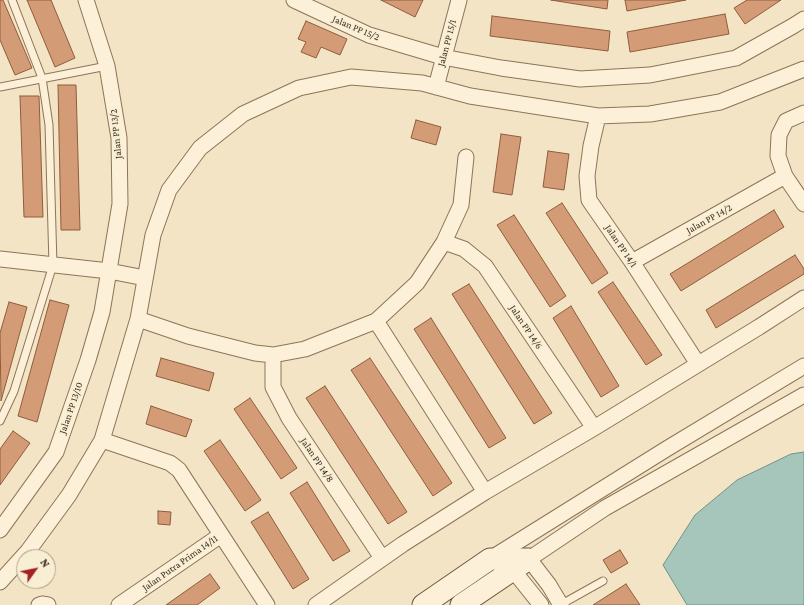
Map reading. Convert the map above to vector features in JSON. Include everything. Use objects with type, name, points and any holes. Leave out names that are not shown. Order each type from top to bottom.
[{"type":"street","name":"Jalan PP 13/2","points":[[86,0],[107,66],[119,138],[120,204],[109,271]]},
{"type":"street","name":"Jalan PP 15/2","points":[[294,0],[370,35],[443,57],[501,68],[580,80],[650,75],[736,58],[804,19]]},
{"type":"street","name":"Jalan PP 15/1","points":[[436,87],[459,0]]},
{"type":"street","points":[[0,582],[28,551],[70,496],[102,440],[138,319],[153,235],[169,190],[200,148],[243,114],[299,88],[350,77],[422,83],[470,96],[598,116],[650,114],[720,102],[804,69]]},
{"type":"street","points":[[804,113],[786,121],[779,135],[778,156],[785,176],[804,204]]},
{"type":"street","name":"Jalan PP 14/1","points":[[598,116],[590,146],[587,176],[590,200],[698,364]]},
{"type":"street","points":[[138,319],[188,336],[255,353],[273,355],[305,348],[376,321],[417,283],[444,242],[461,205],[466,156]]},
{"type":"street","name":"Jalan PP 14/2","points":[[632,262],[785,176]]},
{"type":"street","name":"Jalan PP 14/6","points":[[444,242],[464,249],[485,266],[594,428]]},
{"type":"street","points":[[0,259],[109,271],[145,278]]},
{"type":"street","name":"Jalan PP 13/10","points":[[0,530],[56,452],[88,360],[102,312],[109,271]]},
{"type":"street","points":[[316,605],[382,558],[485,492],[594,428],[804,298]]},
{"type":"street","points":[[376,321],[485,492]]},
{"type":"street","name":"Jalan PP 14/8","points":[[273,355],[273,387],[288,418],[382,558]]},
{"type":"street","points":[[423,605],[490,559],[668,448],[804,366]]},
{"type":"street","points":[[461,605],[605,508],[804,395]]},
{"type":"street","points":[[102,440],[170,463],[179,470],[267,605]]},
{"type":"street","name":"Jalan Putra Prima 14/11","points":[[119,605],[221,535]]},
{"type":"street","points":[[490,559],[521,565],[549,584],[561,605]]},
{"type":"street","points":[[521,565],[541,605]]},
{"type":"street","points":[[39,605],[48,605]]},
{"type":"lane","points":[[0,421],[14,390],[53,265],[49,125],[42,78],[12,0]]},
{"type":"lane","points":[[0,87],[107,66]]},
{"type":"lane","points":[[561,605],[603,581]]},
{"type":"water","points":[[804,452],[804,605],[687,605],[663,565],[695,515],[737,480],[791,454]]},
{"type":"building","points":[[0,0],[3,0],[32,68],[15,75],[0,40]]},
{"type":"building","points":[[27,0],[51,0],[75,58],[55,67]]},
{"type":"building","points":[[381,0],[423,0],[415,17]]},
{"type":"building","points":[[551,0],[608,0],[607,9]]},
{"type":"building","points":[[625,0],[686,0],[627,11]]},
{"type":"building","points":[[747,0],[781,0],[745,24],[734,8]]},
{"type":"building","points":[[725,14],[729,34],[630,52],[627,32]]},
{"type":"building","points":[[492,16],[610,31],[608,51],[490,36]]},
{"type":"building","points":[[306,21],[347,39],[340,55],[321,47],[316,58],[301,52],[306,42],[298,39]]},
{"type":"building","points":[[58,85],[76,85],[80,230],[61,230]]},
{"type":"building","points":[[20,96],[39,96],[43,217],[24,217]]},
{"type":"building","points":[[416,120],[441,127],[436,145],[411,138]]},
{"type":"building","points":[[501,134],[521,137],[512,195],[493,192]]},
{"type":"building","points":[[548,151],[569,154],[564,190],[543,187]]},
{"type":"building","points":[[562,203],[608,273],[592,284],[546,213]]},
{"type":"building","points":[[774,210],[784,227],[681,291],[670,274]]},
{"type":"building","points":[[514,215],[566,296],[550,307],[497,225]]},
{"type":"building","points":[[795,255],[804,269],[804,274],[716,328],[706,310]]},
{"type":"building","points":[[613,282],[662,355],[646,365],[598,292]]},
{"type":"building","points":[[469,284],[552,413],[534,424],[452,294]]},
{"type":"building","points":[[50,300],[69,305],[37,422],[18,416]]},
{"type":"building","points":[[9,302],[27,307],[1,401],[0,333]]},
{"type":"building","points":[[571,306],[619,386],[601,397],[553,318]]},
{"type":"building","points":[[431,318],[506,438],[489,448],[414,329]]},
{"type":"building","points":[[161,358],[214,373],[209,391],[156,376]]},
{"type":"building","points":[[370,358],[452,483],[433,496],[351,370]]},
{"type":"building","points":[[325,386],[407,512],[388,524],[306,398]]},
{"type":"building","points":[[250,398],[297,468],[281,479],[234,409]]},
{"type":"building","points":[[151,406],[192,420],[186,437],[146,424]]},
{"type":"building","points":[[13,431],[30,443],[0,485],[0,449]]},
{"type":"building","points":[[220,440],[261,500],[245,511],[204,451]]},
{"type":"building","points":[[307,482],[350,551],[333,561],[290,493]]},
{"type":"building","points":[[158,511],[171,512],[170,525],[158,524]]},
{"type":"building","points":[[268,512],[309,579],[293,589],[251,522]]},
{"type":"building","points":[[620,550],[628,563],[611,573],[603,560]]},
{"type":"building","points":[[210,574],[220,588],[197,605],[166,605]]},
{"type":"building","points":[[626,584],[640,605],[593,605]]}]
